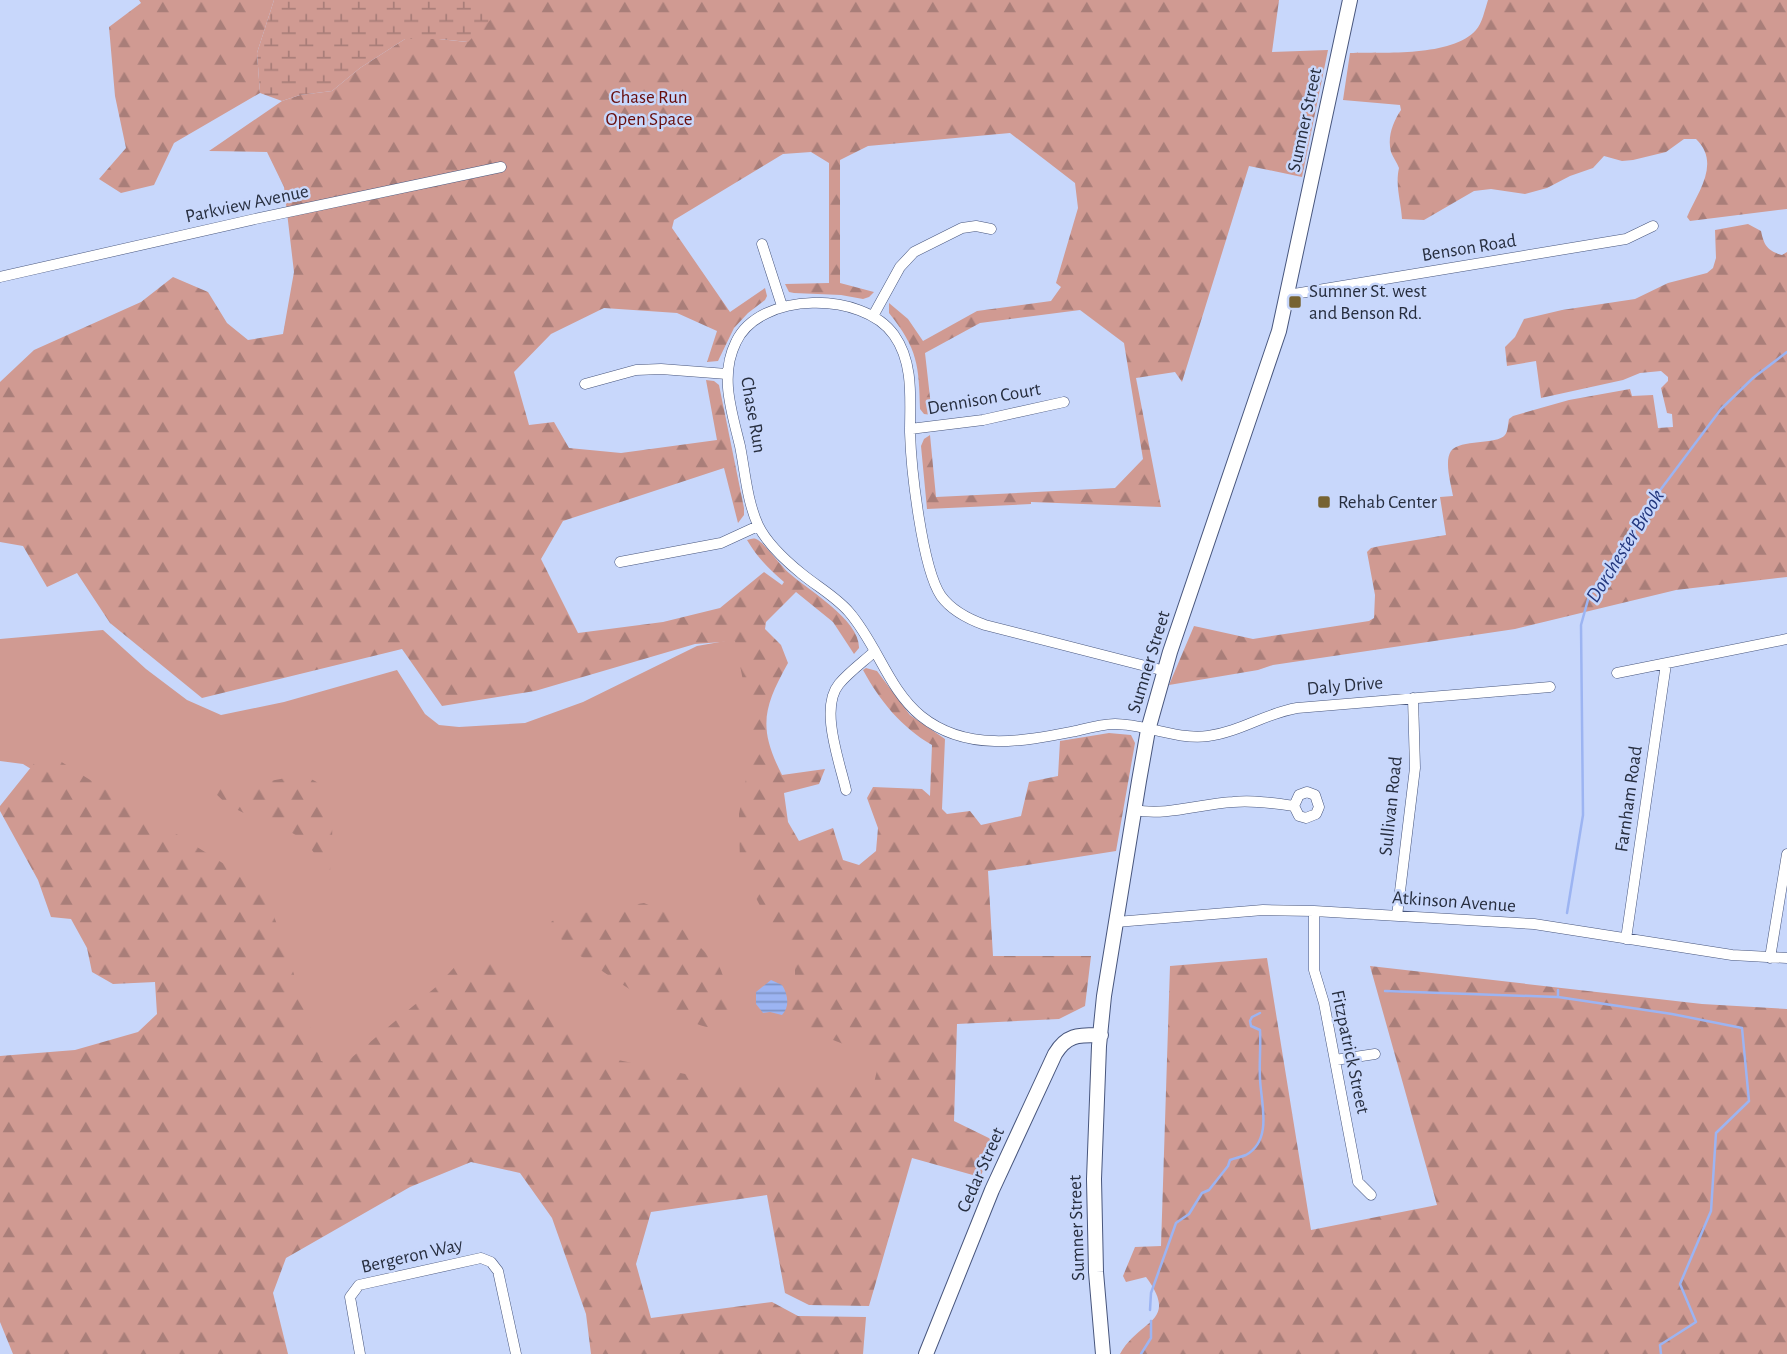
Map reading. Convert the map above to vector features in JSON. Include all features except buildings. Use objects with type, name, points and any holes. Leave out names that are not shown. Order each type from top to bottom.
[{"type":"main road","name":"Sumner Street","points":[[1102,1354],[1096,1272],[1094,1179],[1101,1035],[1116,922],[1148,730],[1165,671],[1268,368],[1288,295],[1350,0]]},
{"type":"main road","name":"Cedar Street","points":[[926,1354],[987,1202],[1055,1054],[1061,1044],[1073,1036],[1101,1035]]},
{"type":"street","name":"Parkview Avenue","points":[[0,277],[501,167]]},
{"type":"street","points":[[873,316],[900,267],[914,252],[962,228],[976,226],[991,229]]},
{"type":"street","name":"Benson Road","points":[[1288,295],[1626,239],[1653,226]]},
{"type":"street","points":[[762,244],[782,306]]},
{"type":"street","name":"Chase Run","points":[[1148,730],[1114,724],[992,743],[966,738],[922,717],[902,696],[847,609],[783,557],[758,526],[727,389],[727,374],[735,344],[743,330],[763,314],[782,306],[800,304],[834,305],[856,309],[873,316],[894,335],[903,353],[910,386],[910,429],[917,508],[936,587],[953,608],[975,622],[995,629],[1165,671]]},
{"type":"street","points":[[585,384],[636,370],[727,374]]},
{"type":"street","name":"Dennison Court","points":[[910,429],[983,420],[1064,402]]},
{"type":"street","points":[[620,562],[721,543],[758,526]]},
{"type":"street","points":[[1617,673],[1787,639]]},
{"type":"street","points":[[846,790],[832,728],[832,697],[837,686],[875,651]]},
{"type":"street","name":"Farnham Road","points":[[1626,939],[1666,664]]},
{"type":"street","name":"Daly Drive","points":[[1148,730],[1208,736],[1289,709],[1550,687]]},
{"type":"street","name":"Sullivan Road","points":[[1396,916],[1415,768],[1413,698]]},
{"type":"street","points":[[1134,810],[1161,813],[1234,802],[1294,806]]},
{"type":"street","points":[[1770,958],[1787,854]]},
{"type":"street","name":"Atkinson Avenue","points":[[1116,922],[1263,910],[1314,911],[1534,924],[1732,955],[1787,958]]},
{"type":"street","name":"Fitzpatrick Street","points":[[1314,911],[1314,970],[1324,1003],[1358,1182],[1371,1195]]},
{"type":"street","points":[[1335,1060],[1375,1054]]},
{"type":"street","name":"Bergeron Way","points":[[360,1354],[350,1297],[359,1285],[481,1258],[491,1262],[498,1271],[516,1354]]},
{"type":"green space","points":[[139,0],[274,0],[257,53],[260,93],[174,143],[154,185],[121,193],[99,179],[126,148],[115,96],[109,27],[141,3]]},
{"type":"green space","points":[[274,0],[487,0],[491,19],[468,42],[405,39],[360,68],[332,91],[300,95],[282,101],[260,93],[257,53]]},
{"type":"green space","name":"Chase Run Open Space","points":[[460,0],[1279,0],[1272,52],[1328,50],[1302,177],[1249,166],[1182,382],[1175,372],[1136,378],[1161,507],[1031,502],[927,509],[921,446],[924,439],[930,435],[936,497],[1115,488],[1143,459],[1124,343],[1080,310],[980,323],[925,353],[932,415],[924,414],[920,409],[915,358],[906,337],[889,313],[889,303],[908,319],[923,341],[977,311],[1051,301],[1061,287],[1056,283],[1078,208],[1075,183],[1010,133],[868,146],[840,160],[840,283],[874,292],[869,297],[863,299],[789,292],[785,284],[829,283],[829,163],[811,152],[783,154],[674,220],[672,228],[730,312],[765,288],[765,300],[734,328],[718,361],[707,362],[717,331],[677,313],[604,308],[551,334],[514,372],[529,425],[554,422],[569,448],[621,453],[717,440],[706,380],[719,385],[744,508],[744,515],[738,523],[724,468],[563,521],[541,559],[578,633],[663,622],[720,608],[764,572],[782,585],[784,582],[747,540],[754,538],[789,573],[842,616],[857,637],[859,648],[854,654],[833,622],[796,592],[766,622],[765,629],[781,645],[788,663],[773,693],[767,718],[769,744],[774,759],[782,775],[825,769],[819,784],[784,793],[788,822],[799,841],[833,828],[843,860],[859,865],[876,851],[878,828],[867,798],[873,787],[922,789],[930,796],[932,745],[911,730],[884,703],[863,670],[866,668],[877,671],[910,715],[945,739],[942,809],[947,814],[970,811],[981,825],[1021,816],[1029,782],[1058,776],[1060,741],[1109,733],[1131,735],[1135,743],[1116,851],[988,871],[993,956],[1091,956],[1085,1006],[1059,1019],[957,1024],[954,1121],[997,1142],[980,1177],[912,1158],[869,1306],[809,1305],[785,1293],[767,1195],[651,1212],[636,1264],[651,1318],[772,1302],[798,1316],[866,1317],[863,1354],[591,1354],[586,1314],[552,1218],[520,1173],[471,1162],[410,1187],[286,1258],[273,1293],[288,1354],[13,1354],[0,1322],[0,1056],[75,1050],[138,1032],[157,1014],[155,982],[113,984],[92,972],[87,948],[71,919],[51,917],[38,880],[0,811],[0,806],[44,751],[264,889],[321,1061],[344,1064],[437,986],[463,958],[494,959],[544,1008],[618,1060],[714,1080],[874,1083],[880,1058],[799,1027],[789,1013],[795,990],[795,960],[772,929],[740,867],[739,814],[751,754],[748,705],[735,641],[695,644],[535,691],[442,706],[402,649],[202,698],[110,623],[77,573],[47,587],[23,546],[0,542],[0,382],[34,350],[141,302],[173,277],[208,292],[227,323],[248,340],[283,334],[294,272],[284,187],[267,152],[209,151],[282,101],[300,95],[332,91],[360,68],[405,39],[467,42]]},
{"type":"green space","points":[[1488,0],[1787,0],[1787,209],[1690,221],[1687,217],[1705,178],[1707,158],[1696,139],[1684,139],[1666,152],[1633,160],[1622,161],[1604,156],[1593,168],[1547,188],[1525,194],[1491,189],[1474,191],[1424,220],[1402,219],[1398,187],[1399,168],[1391,152],[1390,141],[1393,125],[1401,110],[1400,105],[1343,100],[1350,53],[1417,51],[1451,45],[1476,30]]},
{"type":"green space","points":[[1748,224],[1761,231],[1770,250],[1782,255],[1787,252],[1787,577],[1676,590],[1515,629],[1273,665],[1169,685],[1194,626],[1253,639],[1369,621],[1374,618],[1375,595],[1367,552],[1380,546],[1446,535],[1440,497],[1453,496],[1448,466],[1451,451],[1462,445],[1501,438],[1506,434],[1509,419],[1513,416],[1569,400],[1630,389],[1632,396],[1653,395],[1658,428],[1673,427],[1672,414],[1667,413],[1661,388],[1668,381],[1668,377],[1661,371],[1640,373],[1623,380],[1541,398],[1536,361],[1507,366],[1505,347],[1515,337],[1524,319],[1562,310],[1635,299],[1668,283],[1707,273],[1713,268],[1716,258],[1715,230]]},
{"type":"green space","points":[[103,630],[146,669],[187,700],[221,715],[284,702],[397,670],[425,714],[439,725],[459,727],[525,723],[583,702],[697,646],[748,637],[762,900],[895,1056],[888,1096],[341,1074],[310,1078],[170,855],[23,764],[0,761],[0,639]]},
{"type":"green space","points":[[291,777],[313,780],[322,787],[327,796],[331,809],[332,836],[330,873],[326,877],[321,874],[314,853],[306,842],[294,834],[237,810],[213,790],[216,787],[242,793],[270,781]]},
{"type":"green space","points":[[644,903],[665,912],[719,966],[728,998],[729,1015],[724,1029],[688,1021],[646,999],[573,951],[561,939],[551,922],[558,917]]},
{"type":"green space","points":[[1267,958],[1311,1230],[1437,1205],[1370,966],[1702,1004],[1787,1009],[1787,1354],[1120,1354],[1158,1312],[1159,1304],[1155,1292],[1146,1277],[1126,1282],[1123,1276],[1135,1247],[1161,1246],[1170,966]]},
{"type":"water","points":[[771,980],[782,985],[786,992],[787,1004],[782,1015],[763,1013],[756,1004],[756,992]]},
{"type":"waterway","name":"Dorchester Brook","points":[[1567,913],[1583,815],[1581,625],[1589,596],[1640,517],[1721,409],[1753,378],[1787,352]]},
{"type":"waterway","name":"Dorchester Brook","points":[[1558,990],[1558,997],[1672,1014],[1742,1028],[1749,1101],[1716,1133],[1711,1211],[1680,1284],[1696,1322],[1660,1345],[1661,1354]]},
{"type":"waterway","points":[[1385,991],[1557,997]]},
{"type":"waterway","points":[[1150,1310],[1151,1293],[1176,1223],[1189,1214],[1202,1193],[1209,1190],[1230,1160],[1246,1155],[1260,1140],[1264,1120],[1260,1030],[1251,1026],[1250,1021],[1260,1013]]},
{"type":"waterway","points":[[1141,1354],[1151,1338],[1151,1321]]},
{"type":"place","name":"Sumner St. west and Benson Rd.","points":[[1295,302]]},
{"type":"place","name":"Rehab Center","points":[[1324,502]]}]
